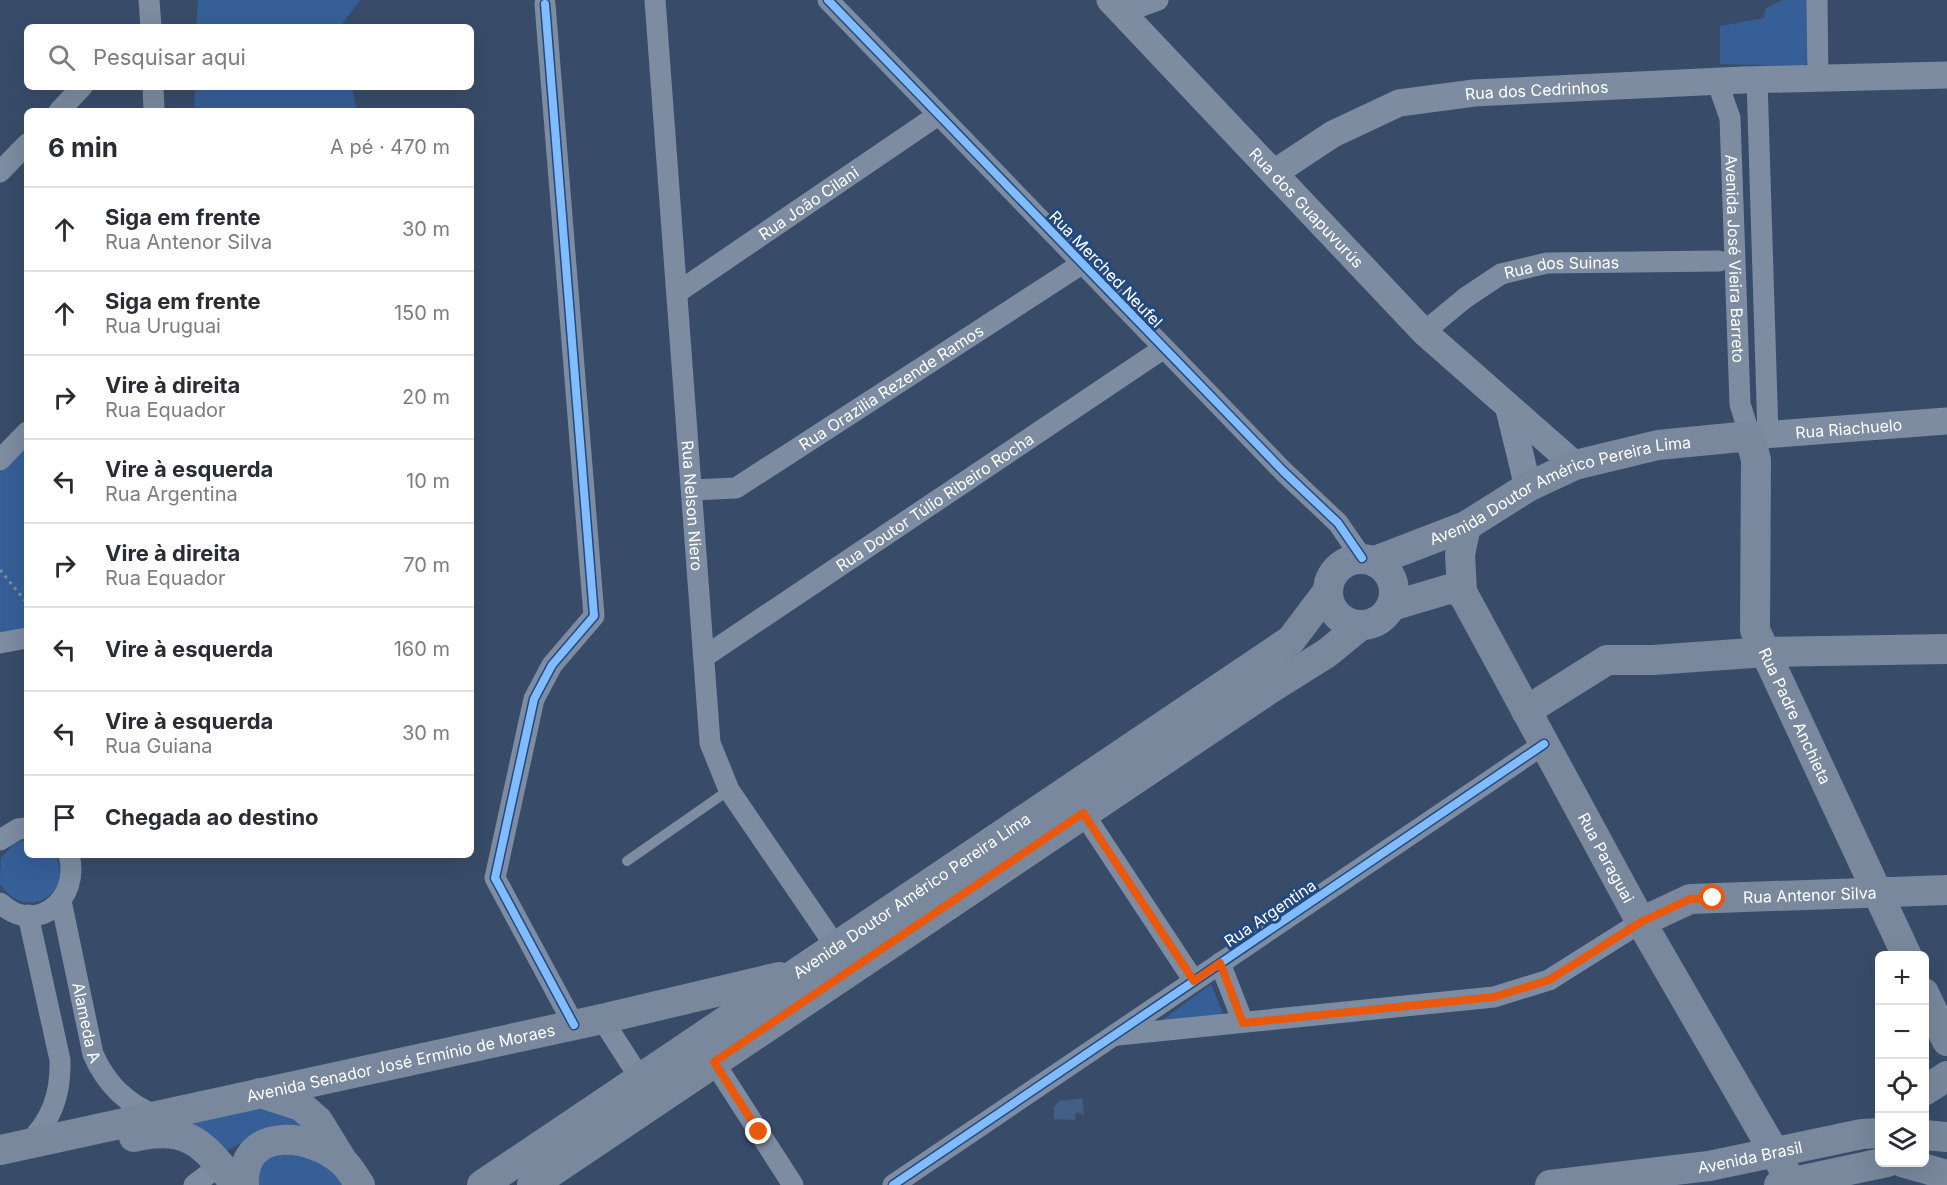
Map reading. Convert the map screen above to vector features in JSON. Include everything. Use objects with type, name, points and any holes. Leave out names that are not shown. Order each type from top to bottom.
[{"type":"main road","name":"Avenida Doutor Américo Pereira Lima","points":[[1368,560],[1466,526],[1528,487],[1575,465],[1658,446],[1758,444]]},
{"type":"main road","name":"Rua Padre Anchieta","points":[[1758,444],[1755,630],[1905,951]]},
{"type":"main road","name":"Rua Paraguai","points":[[1466,526],[1460,554],[1462,592],[1641,922],[1775,1152],[1786,1184]]},
{"type":"main road","points":[[1349,560],[1368,560],[1386,569],[1393,580],[1395,593],[1392,606],[1385,616],[1374,623],[1360,626],[1337,615],[1330,604],[1328,591],[1330,578],[1336,570],[1349,560]]},
{"type":"main road","points":[[1392,606],[1449,590],[1462,592]]},
{"type":"main road","name":"Avenida Doutor Américo Pereira Lima","points":[[648,1090],[714,1062],[844,959],[1075,801],[1291,640],[1328,591]]},
{"type":"main road","name":"Avenida Doutor Américo Pereira Lima","points":[[1075,801],[1319,659],[1360,626]]},
{"type":"main road","points":[[1526,711],[1607,660],[1653,660],[1766,652],[1947,649]]},
{"type":"main road","name":"Rua Antenor Silva","points":[[1641,922],[1690,899],[1947,890]]},
{"type":"main road","name":"Avenida Doutor Américo Pereira Lima","points":[[482,1185],[517,1177],[577,1138],[648,1090],[800,972],[844,959]]},
{"type":"main road","name":"Avenida Senador José Ermínio de Moraes","points":[[13,1148],[588,1022],[800,972]]},
{"type":"main road","points":[[1929,1003],[1947,1041]]},
{"type":"main road","points":[[1929,1088],[1947,1076]]},
{"type":"main road","points":[[258,1093],[301,1106],[318,1121],[352,1174]]},
{"type":"main road","name":"Avenida Brasil","points":[[1550,1185],[1709,1167],[1874,1130]]},
{"type":"main road","points":[[0,1170],[156,1132],[183,1134],[206,1148],[228,1175],[243,1150],[284,1138],[312,1144],[352,1174]]},
{"type":"main road","points":[[1929,1135],[1947,1137]]},
{"type":"main road","points":[[244,1185],[243,1170],[254,1153],[267,1143]]},
{"type":"main road","name":"Avenida Brasil","points":[[1786,1184],[1875,1165]]},
{"type":"main road","points":[[1915,1167],[1945,1178]]},
{"type":"street","name":"Rua Nelson Niero","points":[[655,0],[710,742],[729,790],[844,959]]},
{"type":"street","points":[[1116,7],[1158,0]]},
{"type":"street","points":[[1816,0],[1818,78]]},
{"type":"street","name":"Rua Merched Neufel","points":[[832,2],[938,115],[1283,471],[1338,523],[1368,560]]},
{"type":"street","points":[[545,4],[594,616],[552,665],[534,699],[495,878],[588,1022],[648,1090]]},
{"type":"street","name":"Rua dos Guapuvurús","points":[[1116,7],[1425,332],[1509,409],[1575,465]]},
{"type":"street","name":"Rua dos Cedrinhos","points":[[1274,173],[1333,134],[1399,103],[1474,93],[1717,81],[1947,75]]},
{"type":"street","name":"Avenida José Vieira Barreto","points":[[1757,80],[1758,444]]},
{"type":"street","name":"Avenida José Vieira Barreto","points":[[1717,81],[1730,118],[1740,404],[1758,444]]},
{"type":"street","points":[[62,108],[79,90]]},
{"type":"street","points":[[153,90],[154,108]]},
{"type":"street","name":"Rua João Cilani","points":[[678,292],[938,115]]},
{"type":"street","points":[[0,172],[24,147]]},
{"type":"street","name":"Rua dos Suinas","points":[[1425,332],[1465,298],[1502,274],[1547,263],[1719,261]]},
{"type":"street","name":"Rua Orazilia Rezende Ramos","points":[[693,490],[736,488],[1083,264]]},
{"type":"street","name":"Rua Doutor Túlio Ribeiro Rocha","points":[[704,657],[1164,348]]},
{"type":"street","points":[[1509,409],[1528,487]]},
{"type":"street","name":"Rua Riachuelo","points":[[1758,444],[1947,421]]},
{"type":"street","points":[[0,460],[24,435]]},
{"type":"street","points":[[0,643],[24,639]]},
{"type":"street","name":"Rua Argentina","points":[[893,1185],[1544,744]]},
{"type":"street","points":[[1075,801],[1194,981]]},
{"type":"street","points":[[11,834],[24,819]]},
{"type":"street","points":[[2,906],[28,915],[40,914],[61,901],[72,879],[69,858]]},
{"type":"street","name":"Alameda A","points":[[61,901],[93,1054],[99,1068],[107,1081],[129,1102],[156,1116]]},
{"type":"street","name":"Alameda A","points":[[13,1148],[47,1121],[59,1092],[61,1076],[60,1060],[28,915]]},
{"type":"street","points":[[1117,1035],[1494,997],[1549,980],[1641,922]]},
{"type":"street","points":[[1220,963],[1243,1023]]},
{"type":"street","points":[[714,1062],[793,1185]]},
{"type":"street","points":[[194,1185],[228,1175]]},
{"type":"lane","points":[[627,861],[729,790]]},
{"type":"path","points":[[0,570],[24,599]]},
{"type":"shaded area","points":[[198,0],[360,0],[342,24],[196,24]]},
{"type":"shaded area","points":[[1783,0],[1808,0],[1808,62],[1803,66],[1720,64],[1720,26],[1764,18],[1766,8]]},
{"type":"shaded area","points":[[195,90],[353,90],[356,108],[194,108]]},
{"type":"shaded area","points":[[24,447],[24,628],[0,633],[0,472]]},
{"type":"shaded area","points":[[24,841],[24,858],[56,858],[60,869],[59,881],[54,891],[45,898],[34,902],[22,902],[10,896],[0,884],[1,858],[13,845]]},
{"type":"shaded area","points":[[1211,984],[1225,1019],[1160,1022]]},
{"type":"shaded area","points":[[1082,1098],[1084,1115],[1076,1112],[1075,1120],[1054,1119],[1054,1107],[1059,1101]]},
{"type":"shaded area","points":[[240,1105],[285,1108],[316,1132],[261,1133],[226,1151],[213,1138],[194,1127],[168,1123]]},
{"type":"shaded area","points":[[285,1145],[331,1168],[343,1185],[253,1185],[254,1162]]},
{"type":"cycle path","points":[[828,0],[1283,471],[1338,523],[1362,558]]},
{"type":"cycle path","points":[[545,4],[594,616],[552,665],[534,699],[495,878],[574,1025]]},
{"type":"cycle path","points":[[893,1185],[1544,744]]},
{"type":"route","points":[[759,1132],[714,1062],[1083,813],[1194,981],[1220,963],[1243,1023],[1494,997],[1549,980],[1641,922],[1690,899],[1713,898]]}]
